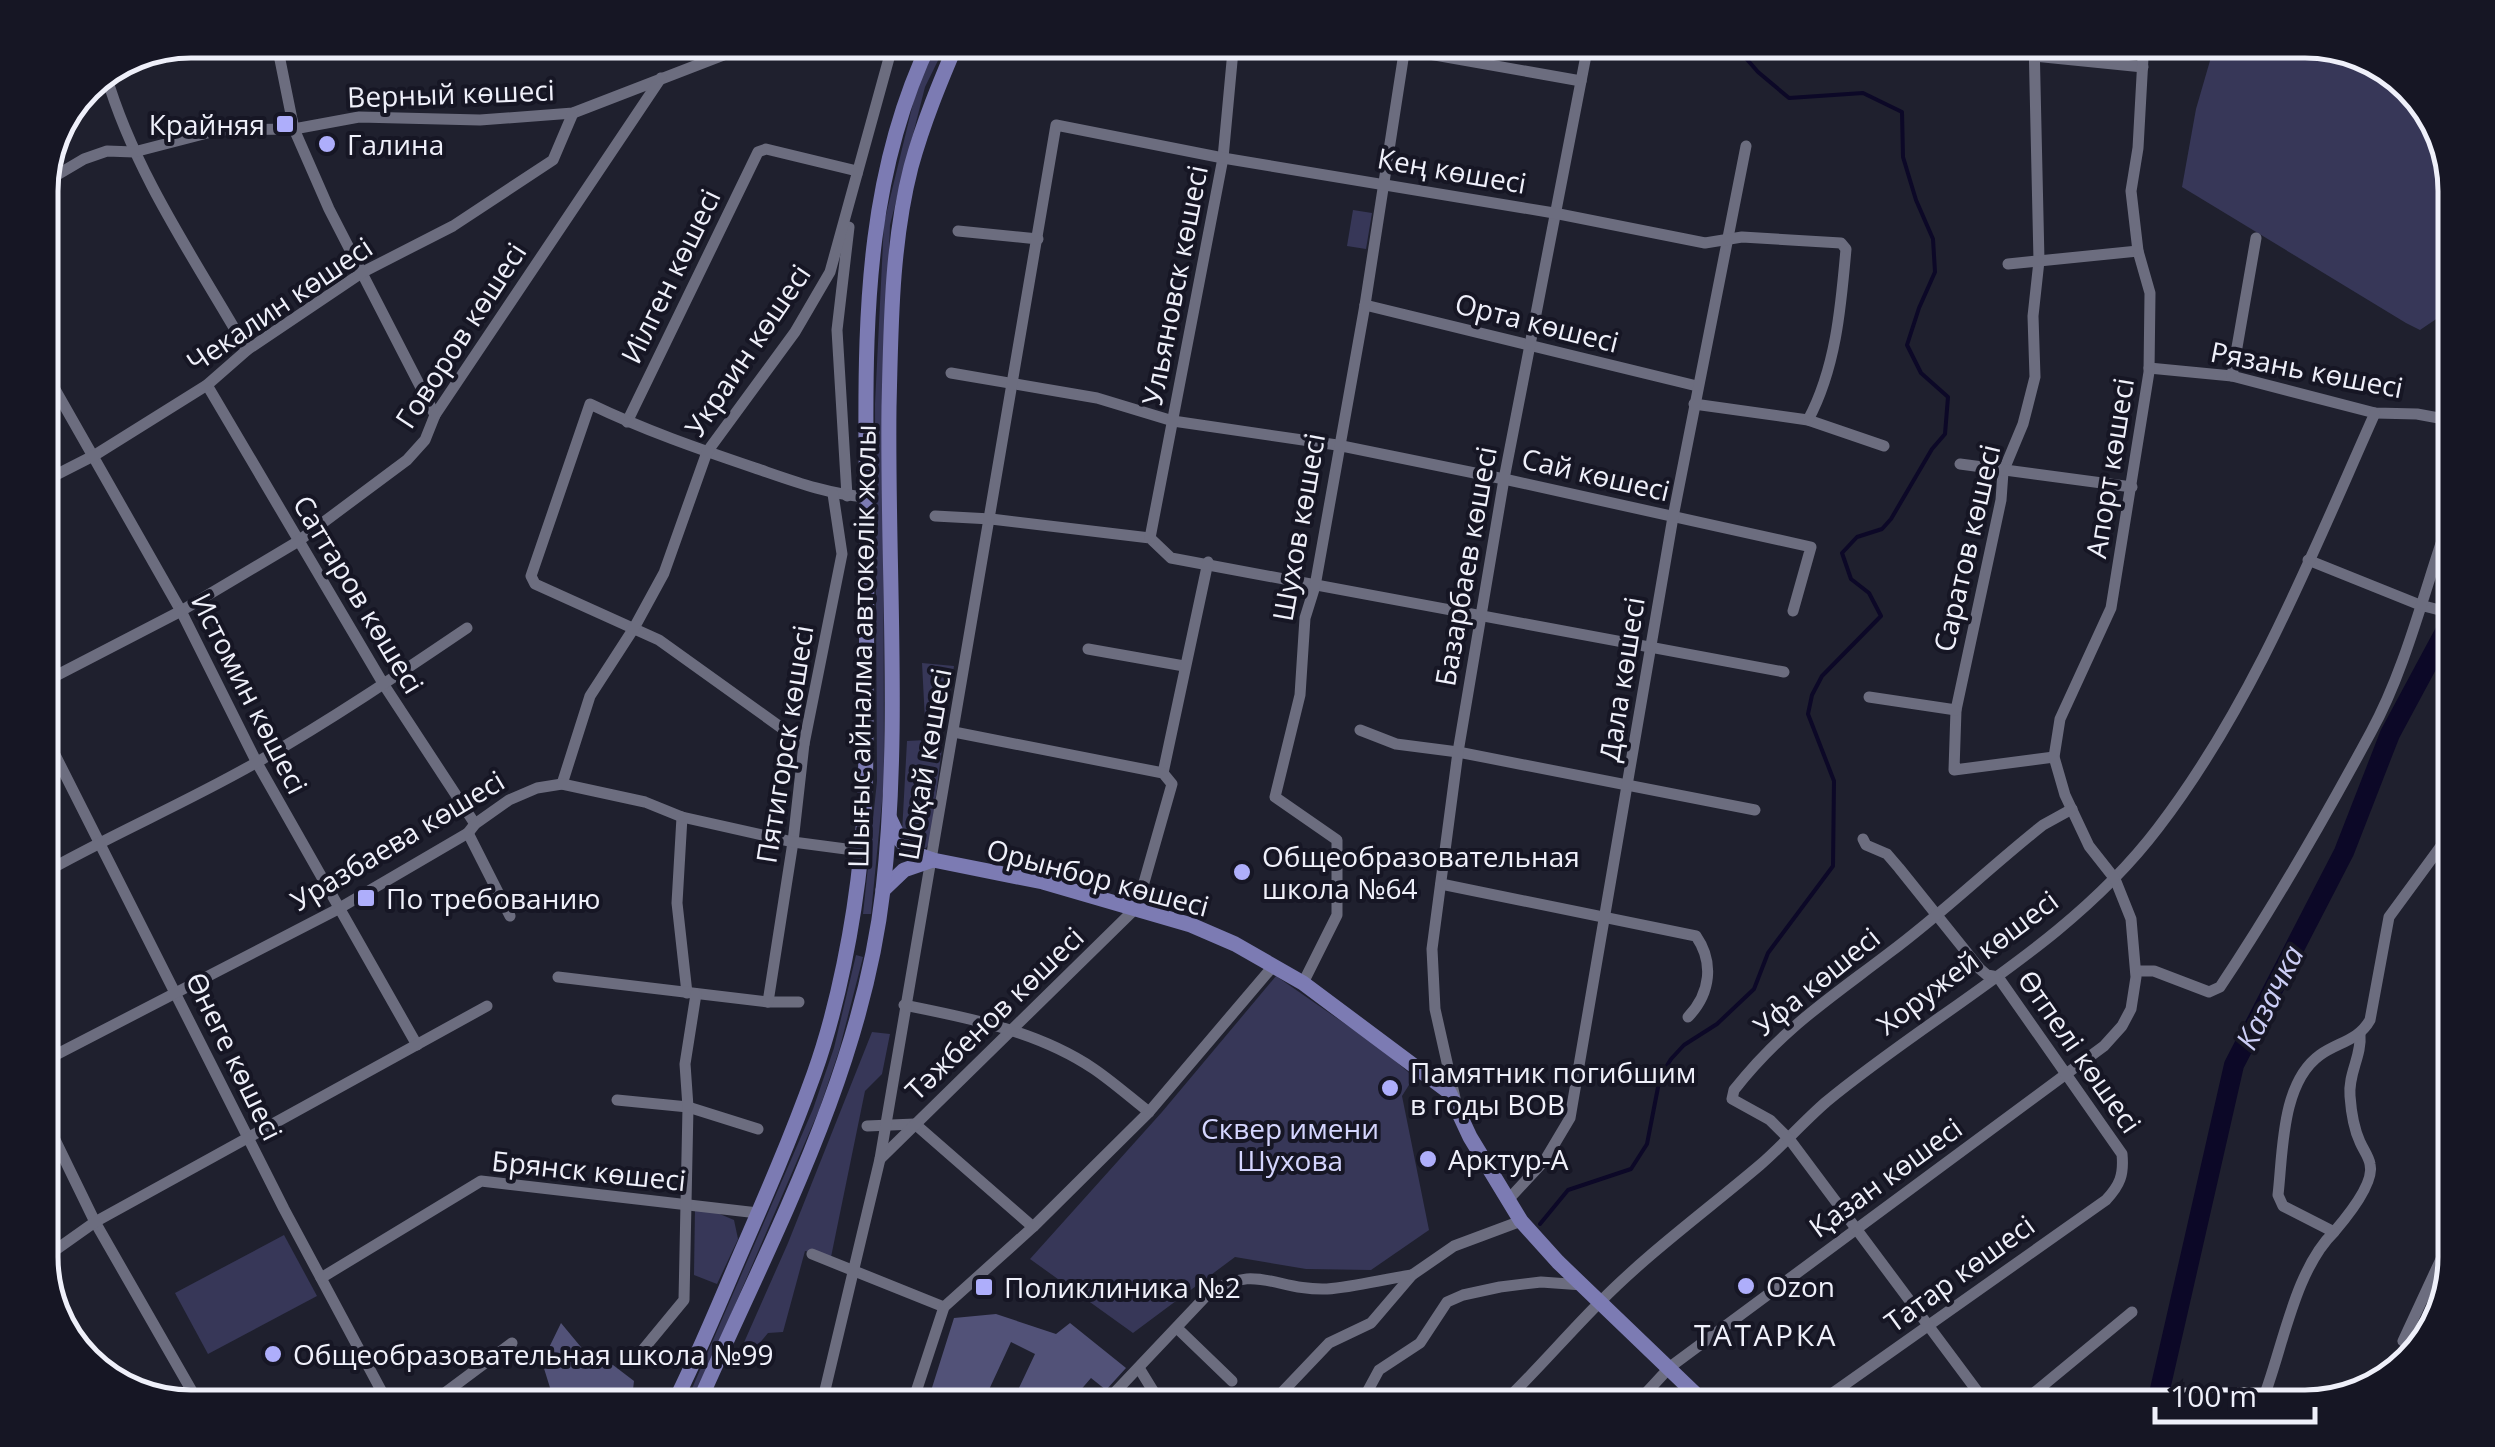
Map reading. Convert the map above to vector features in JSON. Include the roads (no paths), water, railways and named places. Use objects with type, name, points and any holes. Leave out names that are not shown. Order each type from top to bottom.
[{"type":"main road","name":"Шығыс айналма автокөлік жолы","points":[[680,1390],[758,1213],[815,1071],[848,943],[862,851],[866,734],[866,334],[878,208],[907,94],[923,57]]},
{"type":"main road","name":"Шығыс айналма автокөлік жолы","points":[[705,1390],[844,1071],[875,941],[888,816],[888,498],[894,285],[911,170],[931,102],[951,57]]},
{"type":"main road","points":[[888,816],[911,852],[933,860]]},
{"type":"main road","points":[[882,890],[904,870],[933,860]]},
{"type":"main road","name":"Орынбор көшесі","points":[[933,860],[1042,882],[1211,932],[1303,984],[1449,1092],[1470,1137],[1521,1220],[1582,1285],[1692,1390]]},
{"type":"street","points":[[279,57],[294,129],[329,209],[435,416]]},
{"type":"street","name":"Верный көшесі","points":[[59,174],[84,159],[107,152],[134,152],[219,130],[294,129],[360,117],[480,120],[573,113],[712,57]]},
{"type":"street","name":"Украин көшесі","points":[[562,784],[590,696],[664,573],[706,452],[794,332],[830,272],[889,57]]},
{"type":"street","name":"Ульяновск көшесі","points":[[1150,538],[1224,158],[1233,57]]},
{"type":"street","name":"Шухов көшесі","points":[[1303,984],[1337,915],[1337,840],[1275,798],[1300,695],[1305,618],[1365,306],[1403,57]]},
{"type":"street","points":[[1467,57],[1581,81]]},
{"type":"street","name":"Базарбаев көшесі","points":[[1456,1102],[1435,1009],[1432,949],[1458,752],[1504,478],[1586,57]]},
{"type":"street","name":"Саратов көшесі","points":[[2034,57],[2039,261],[2033,316],[2036,377],[2003,472],[2002,500],[1956,710],[1954,770],[2054,758]]},
{"type":"street","points":[[2044,57],[2143,67]]},
{"type":"street","name":"Апорт көшесі","points":[[2054,758],[2060,720],[2111,608],[2149,368],[2150,294],[2138,250],[2131,191],[2143,57]]},
{"type":"street","name":"Говоров көшесі","points":[[58,675],[180,611],[296,542],[407,460],[425,440],[435,416],[661,78]]},
{"type":"street","points":[[109,86],[134,152],[247,350]]},
{"type":"street","name":"Чекалин көшесі","points":[[58,474],[206,385],[247,350],[363,272],[454,226],[553,160],[573,113]]},
{"type":"street","name":"Кең көшесі","points":[[1056,125],[1706,243],[1742,237],[1841,242],[1846,249],[1840,320],[1817,404],[1808,420]]},
{"type":"street","name":"Шоқай көшесі","points":[[825,1390],[880,1159],[992,519],[1056,125]]},
{"type":"street","name":"Дала көшесі","points":[[1506,1201],[1545,1160],[1570,1118],[1673,517],[1746,146]]},
{"type":"street","name":"Иілген көшесі","points":[[627,422],[758,152],[766,149],[857,171]]},
{"type":"street","name":"Пятигорск көшесі","points":[[768,1002],[804,744],[842,554],[838,330],[842,269],[857,171]]},
{"type":"street","points":[[958,231],[1038,239]]},
{"type":"street","points":[[2232,376],[2256,238]]},
{"type":"street","points":[[2008,264],[2138,250]]},
{"type":"street","name":"Орта көшесі","points":[[1365,306],[1697,386]]},
{"type":"street","name":"Рязань көшесі","points":[[2149,368],[2232,376],[2375,413],[2437,418]]},
{"type":"street","name":"Сай көшесі","points":[[951,372],[1097,398],[1174,420],[1504,478],[1811,548],[1793,611]]},
{"type":"street","name":"Саттаров көшесі","points":[[206,385],[296,542],[472,829],[510,916]]},
{"type":"street","name":"Истомин көшесі","points":[[58,392],[180,611],[256,763],[417,1045]]},
{"type":"street","points":[[804,744],[660,640],[535,584],[531,576],[590,404],[706,452],[840,495],[866,497]]},
{"type":"street","points":[[1694,404],[1808,420],[1884,446]]},
{"type":"street","name":"Хоружей көшесі","points":[[1517,1390],[1600,1301],[1790,1140],[1821,1106],[1902,1042],[1998,977],[2115,879],[2190,782],[2272,638],[2375,413]]},
{"type":"street","points":[[1960,464],[2132,487]]},
{"type":"street","points":[[935,516],[1150,538],[1170,558],[1208,562],[1314,586],[1784,672]]},
{"type":"street","points":[[2308,560],[2437,609]]},
{"type":"street","points":[[2136,971],[2154,971],[2209,992],[2220,988],[2290,879],[2372,731],[2424,606],[2437,561]]},
{"type":"street","points":[[954,732],[1163,774],[1208,562]]},
{"type":"street","points":[[58,864],[256,763],[384,685],[467,628]]},
{"type":"street","points":[[1088,648],[1184,666]]},
{"type":"street","points":[[1869,697],[1956,710]]},
{"type":"street","points":[[1360,730],[1396,744],[1458,752],[1756,810]]},
{"type":"street","points":[[2054,758],[2089,846],[2115,879]]},
{"type":"street","name":"Өнеге көшесі","points":[[58,760],[248,1139],[381,1390]]},
{"type":"street","name":"Тәжбенов көшесі","points":[[880,1159],[1137,908],[1172,784],[1163,774]]},
{"type":"street","name":"Уразбаева көшесі","points":[[58,1053],[338,909],[472,829],[509,800],[537,788],[562,784],[793,842],[862,851]]},
{"type":"street","name":"Уфа көшесі","points":[[1977,1390],[1790,1140],[1770,1120],[1732,1099],[1734,1090],[1779,1037],[1938,914],[2020,843],[2072,808]]},
{"type":"street","points":[[632,1362],[684,1300],[688,1107],[685,1064],[692,993],[677,903],[682,817]]},
{"type":"street","name":"Өтпелі көшесі","points":[[1863,839],[1873,850],[1887,854],[1980,969],[1998,977],[2122,1154],[2124,1171]]},
{"type":"street","points":[[2334,1232],[2283,1206],[2278,1195],[2291,1100],[2306,1068],[2333,1046],[2360,1034],[2370,1020],[2389,918],[2438,851]]},
{"type":"street","name":"Қазан көшесі","points":[[1650,1390],[1670,1368],[2104,1046],[2132,1009],[2136,971],[2131,920],[2115,879]]},
{"type":"street","points":[[1441,884],[1696,936],[1707,952],[1709,967],[1704,993],[1688,1017]]},
{"type":"street","points":[[917,1390],[944,1307],[1033,1227],[1149,1112],[1274,965]]},
{"type":"street","points":[[558,977],[768,1002],[799,1002]]},
{"type":"street","points":[[904,1005],[976,1019],[1028,1036],[1092,1068],[1149,1112]]},
{"type":"street","points":[[58,1248],[95,1222],[487,1006]]},
{"type":"street","points":[[2267,1390],[2304,1278],[2352,1210],[2370,1176],[2350,1096],[2351,1072],[2361,1048],[2360,1034]]},
{"type":"street","points":[[617,1100],[688,1107],[758,1129]]},
{"type":"street","points":[[868,1126],[915,1124],[1033,1227]]},
{"type":"street","points":[[58,1146],[95,1222],[191,1390]]},
{"type":"street","name":"Татар көшесі","points":[[1838,1390],[2106,1200],[2124,1171]]},
{"type":"street","name":"Брянск көшесі","points":[[321,1278],[481,1181],[758,1213]]},
{"type":"street","points":[[1285,1390],[1330,1343],[1372,1323],[1412,1274],[1454,1246],[1521,1220]]},
{"type":"street","points":[[812,1254],[944,1307]]},
{"type":"street","points":[[2405,1343],[2437,1269]]},
{"type":"street","points":[[1118,1390],[1207,1295],[1228,1280],[1256,1278],[1290,1286],[1327,1288],[1412,1274]]},
{"type":"street","points":[[1368,1390],[1379,1370],[1420,1343],[1447,1302],[1500,1287],[1541,1282],[1582,1285]]},
{"type":"street","points":[[2038,1390],[2132,1312]]},
{"type":"street","points":[[1176,1328],[1232,1381]]},
{"type":"street","points":[[449,1390],[512,1343]]},
{"type":"street","points":[[1139,1368],[1153,1390]]},
{"type":"waterway","points":[[1540,1224],[1568,1190],[1631,1169],[1647,1144],[1660,1077],[1671,1059],[1754,989],[1768,953],[1833,866],[1834,781],[1808,714],[1822,676],[1881,616],[1869,593],[1851,579],[1842,553],[1857,537],[1882,529],[1891,519],[1945,434],[1948,397],[1921,373],[1907,345],[1935,272],[1933,239],[1903,157],[1902,112],[1863,93],[1789,98],[1745,57]]},
{"type":"waterway","name":"Казачка","points":[[2160,1390],[2234,1065],[2344,852],[2390,734],[2437,646]]},
{"type":"place","name":"Крайняя","points":[[285,124]]},
{"type":"place","name":"Галина","points":[[327,144]]},
{"type":"place","name":"Общеобразовательная школа №64","points":[[1242,872]]},
{"type":"place","name":"По требованию","points":[[366,898]]},
{"type":"place","name":"Памятник погибшим в годы ВОВ","points":[[1390,1088]]},
{"type":"place","name":"Арктур-А","points":[[1428,1159]]},
{"type":"place","name":"Ozon","points":[[1746,1286]]},
{"type":"place","name":"Поликлиника №2","points":[[984,1287]]},
{"type":"place","name":"Общеобразовательная школа №99","points":[[273,1354]]},
{"type":"district","name":"ТАТАРКА","points":[[1766,1334]]},
{"type":"park label","name":"Сквер имени Шухова","points":[[1290,1144]]}]
